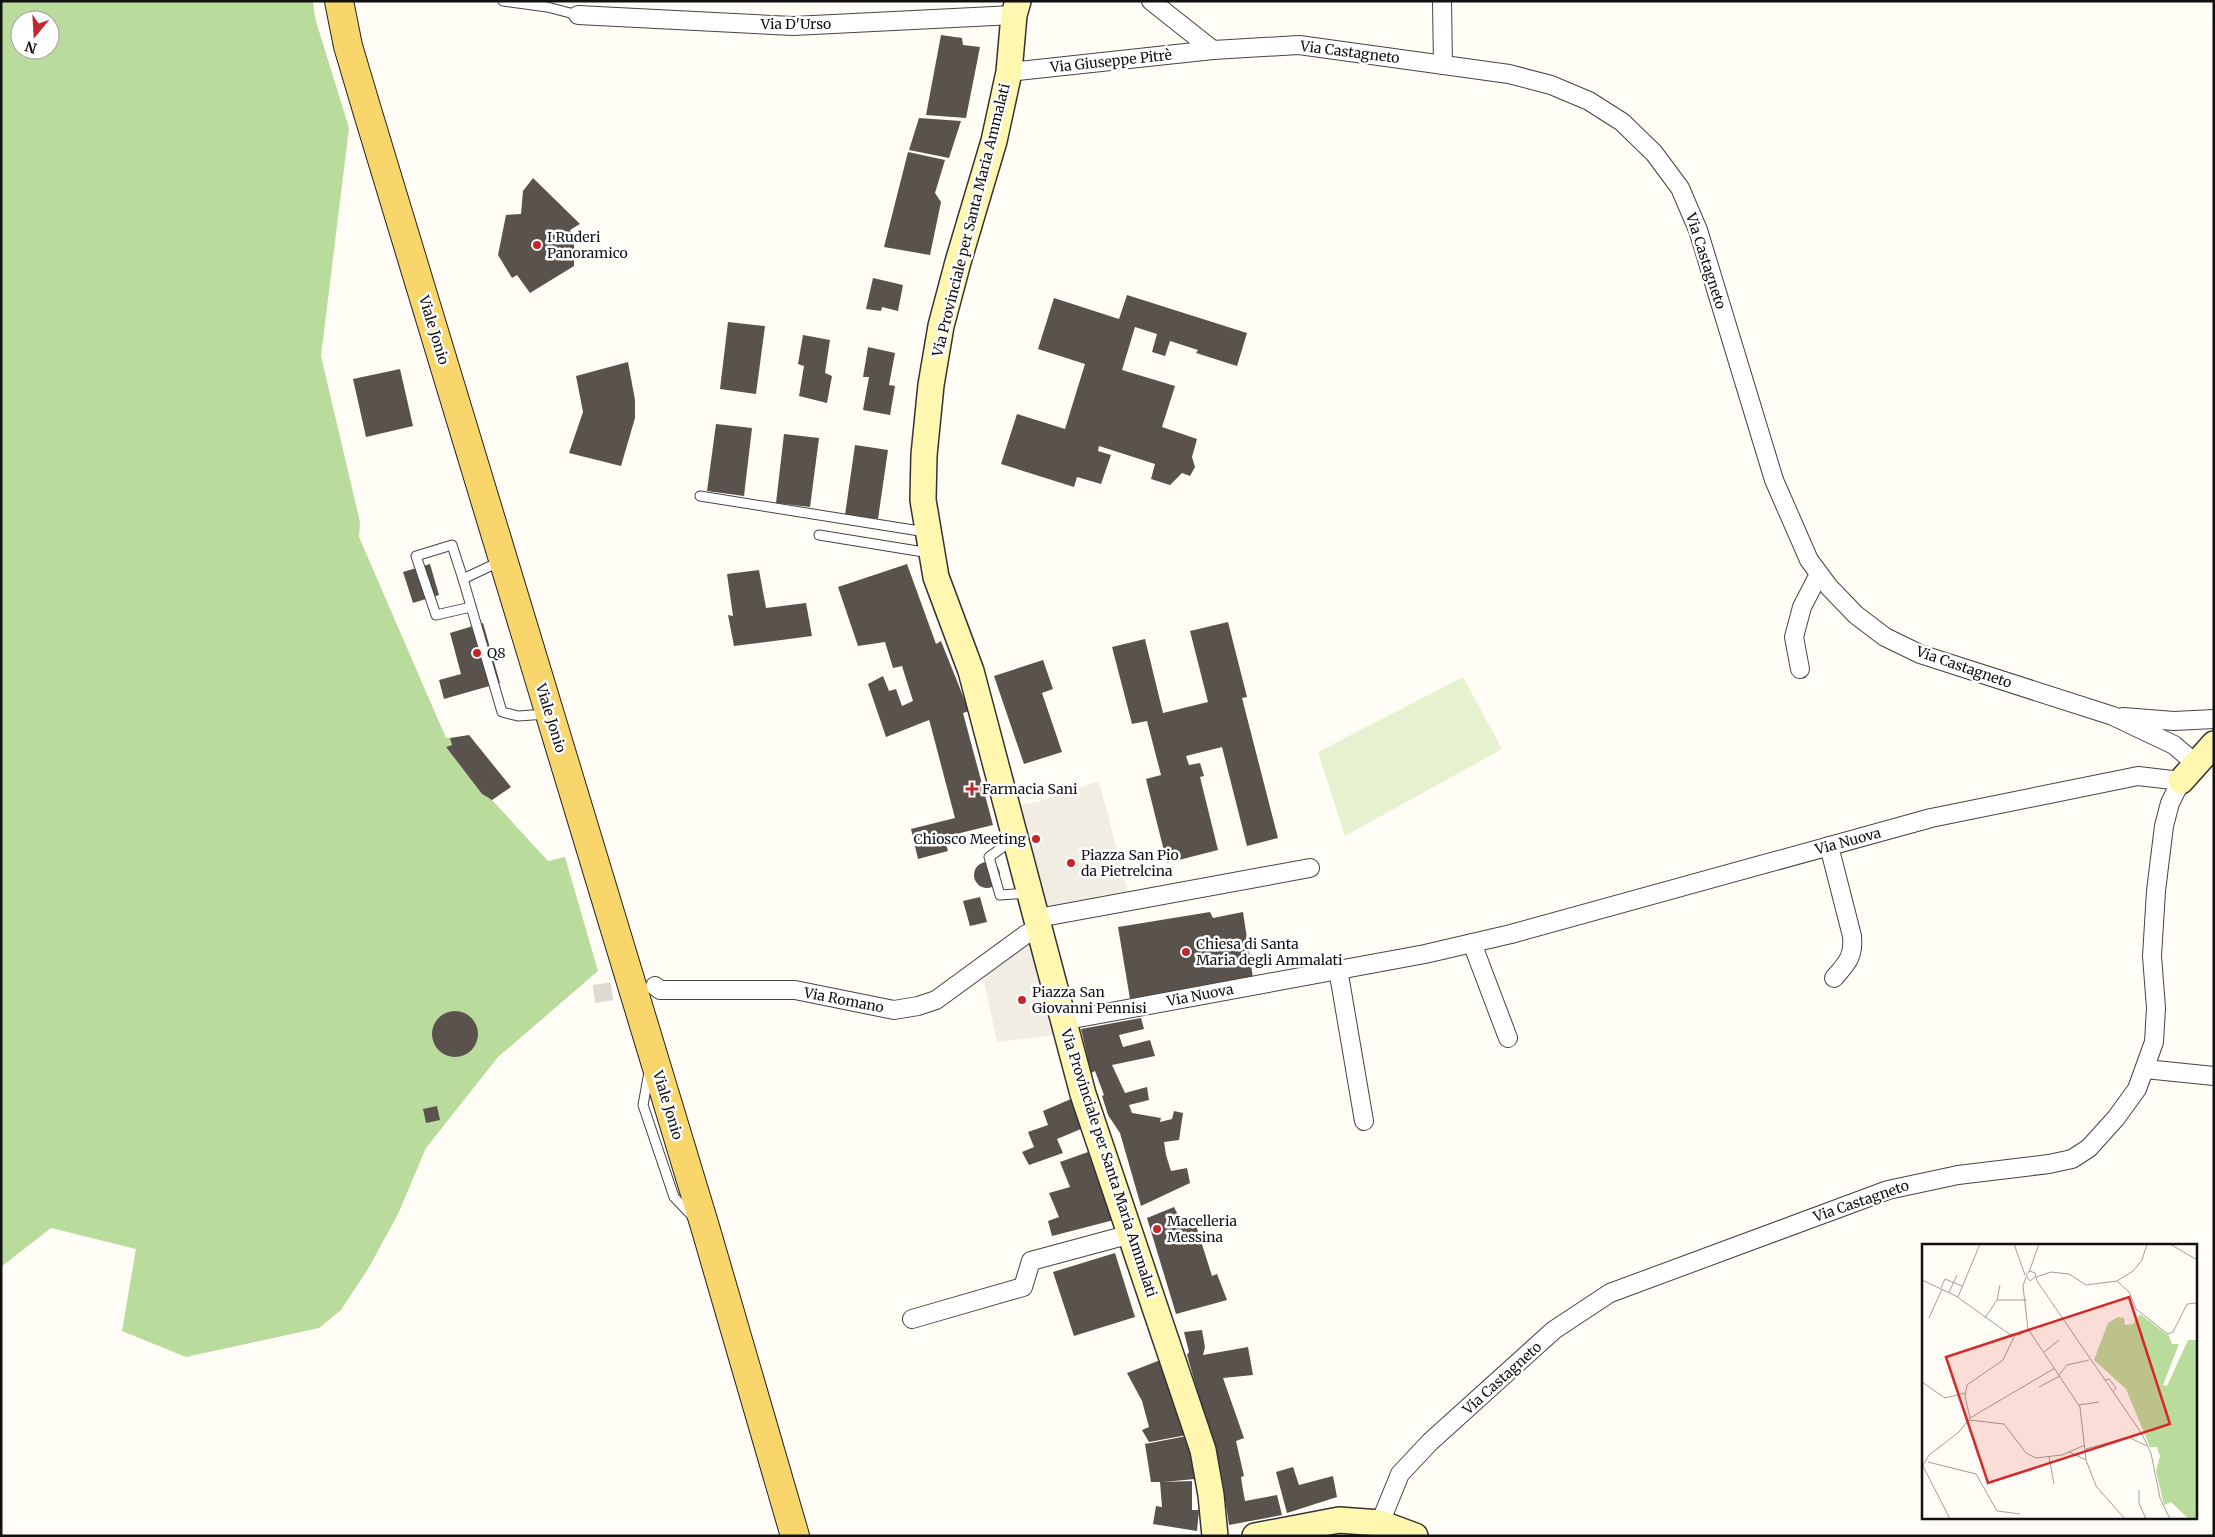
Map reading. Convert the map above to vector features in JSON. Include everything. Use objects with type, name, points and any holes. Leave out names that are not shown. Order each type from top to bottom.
[{"type":"main road","name":"Viale Jonio","points":[[339,1],[348,46],[706,1230],[796,1536]]},
{"type":"street","points":[[1152,1],[1212,50]]},
{"type":"street","points":[[1442,1],[1444,65]]},
{"type":"street","name":"Via D'Urso","points":[[578,14],[793,26],[1016,8]]},
{"type":"street","name":"Via Provinciale per Santa Maria Ammalati","points":[[1016,8],[1009,72],[994,141],[958,262],[944,317],[931,385],[924,455],[923,491],[936,577],[971,671],[1039,922],[1062,1021],[1083,1094],[1203,1450],[1211,1495],[1215,1536]]},
{"type":"street","name":"Via Castagneto","points":[[1212,50],[1299,45],[1509,74],[1551,85],[1589,101],[1622,122],[1654,153],[1675,181],[1698,230],[1774,480],[1794,530],[1809,560],[1819,574],[1856,615],[1886,637],[1920,654],[2113,716]]},
{"type":"street","name":"Via Giuseppe Pitrè","points":[[1009,72],[1212,50]]},
{"type":"street","points":[[1800,669],[1794,637],[1802,607],[1819,574]]},
{"type":"street","points":[[2113,716],[2174,721],[2214,719]]},
{"type":"street","points":[[2113,716],[2174,745],[2188,772],[2214,744]]},
{"type":"street","name":"Via Castagneto","points":[[1380,1523],[1400,1474],[1430,1442],[1554,1330],[1610,1294],[1888,1190],[1931,1180],[2049,1164],[2072,1159],[2089,1148],[2116,1118],[2137,1089],[2146,1069],[2154,1042],[2156,1008],[2152,956],[2156,891],[2164,826],[2170,803],[2188,772]]},
{"type":"street","name":"Via Nuova","points":[[1062,1021],[1472,943],[1931,818],[2138,776],[2188,772]]},
{"type":"street","points":[[1829,846],[1852,936],[1853,951],[1847,963],[1834,978]]},
{"type":"street","points":[[1039,922],[1310,868]]},
{"type":"street","name":"Via Romano","points":[[655,986],[660,990],[795,990],[894,1010],[918,1006],[936,1000],[1025,935],[1039,922]]},
{"type":"street","points":[[1472,943],[1508,1038]]},
{"type":"street","points":[[1338,969],[1364,1121]]},
{"type":"street","points":[[2146,1069],[2214,1076]]},
{"type":"street","points":[[912,1319],[1023,1287],[1031,1261],[1131,1234]]},
{"type":"street","points":[[1255,1536],[1339,1520],[1380,1523],[1415,1536]]},
{"type":"lane","points":[[503,1],[547,7],[578,14]]},
{"type":"lane","points":[[700,496],[931,543]]},
{"type":"lane","points":[[819,536],[931,543]]},
{"type":"lane","points":[[471,606],[436,615],[416,556],[452,545],[463,579],[471,606],[502,712],[518,716],[550,714]]},
{"type":"lane","points":[[463,579],[503,560]]},
{"type":"green space","points":[[1,1],[313,1],[315,18],[349,128],[321,356],[360,522],[359,537],[446,738],[450,738],[452,745],[446,747],[482,794],[492,800],[548,861],[565,857],[598,971],[498,1057],[426,1148],[398,1214],[368,1269],[341,1310],[319,1328],[186,1357],[122,1331],[136,1249],[51,1228],[1,1267]]},
{"type":"green space","points":[[1463,677],[1502,749],[1345,836],[1318,752]]},
{"type":"shaded area","name":"Piazza San Pio da Pietrelcina","points":[[1099,781],[1130,901],[1038,918],[1008,806],[1037,802]]},
{"type":"shaded area","name":"Piazza San Giovanni Pennisi","points":[[1042,936],[1056,1035],[997,1042],[983,977],[1028,941]]},
{"type":"building","points":[[941,35],[962,38],[963,45],[980,47],[966,118],[926,115]]},
{"type":"building","points":[[919,118],[961,121],[949,158],[909,150]]},
{"type":"building","points":[[908,152],[945,160],[935,193],[941,202],[930,255],[884,247]]},
{"type":"building","name":"I Ruderi Panoramico","points":[[533,178],[580,224],[570,230],[574,235],[574,266],[530,293],[517,275],[512,278],[498,255],[506,215],[521,214],[523,191]]},
{"type":"building","points":[[873,278],[903,285],[898,311],[882,307],[881,311],[866,309]]},
{"type":"building","points":[[1127,295],[1247,333],[1237,366],[1196,353],[1198,350],[1170,341],[1165,356],[1152,352],[1157,334],[1135,327],[1122,370],[1175,386],[1162,427],[1197,439],[1192,457],[1195,467],[1190,476],[1182,473],[1170,485],[1151,479],[1155,464],[1099,446],[1098,451],[1111,455],[1101,484],[1077,477],[1074,487],[1001,464],[1017,414],[1065,429],[1085,364],[1038,349],[1054,298],[1119,319]]},
{"type":"building","points":[[728,322],[765,326],[756,394],[720,389]]},
{"type":"building","points":[[803,335],[830,340],[825,373],[832,376],[827,403],[799,396],[804,366],[798,364]]},
{"type":"building","points":[[868,347],[895,353],[889,385],[895,386],[890,415],[863,410],[869,377],[863,377]]},
{"type":"building","points":[[628,362],[635,400],[635,418],[621,466],[569,453],[583,412],[576,376]]},
{"type":"building","points":[[400,369],[413,426],[366,437],[353,379]]},
{"type":"building","points":[[716,424],[752,428],[744,496],[707,491]]},
{"type":"building","points":[[784,434],[819,438],[810,507],[776,503]]},
{"type":"building","points":[[855,445],[888,450],[878,519],[845,515]]},
{"type":"building","points":[[430,564],[439,595],[413,603],[403,572]]},
{"type":"building","points":[[907,564],[936,644],[941,641],[969,711],[963,713],[993,825],[944,837],[948,851],[918,859],[911,829],[955,818],[930,723],[929,720],[886,737],[868,684],[883,676],[889,691],[896,689],[902,706],[913,701],[902,666],[893,668],[885,642],[858,646],[838,587]]},
{"type":"building","points":[[759,570],[766,608],[806,603],[812,636],[734,646],[728,615],[733,616],[727,574]]},
{"type":"building","points":[[1228,622],[1247,697],[1242,698],[1278,838],[1247,846],[1222,747],[1186,756],[1189,765],[1200,763],[1204,776],[1200,777],[1218,850],[1167,863],[1146,779],[1161,775],[1147,721],[1132,724],[1112,647],[1145,639],[1163,713],[1208,702],[1190,631]]},
{"type":"building","points":[[483,623],[500,683],[444,699],[439,680],[461,674],[450,633]]},
{"type":"building","points":[[1043,660],[1053,689],[1042,693],[1062,752],[1024,764],[994,676]]},
{"type":"building","points":[[469,735],[511,787],[492,800],[482,794],[446,747],[452,745],[450,738]]},
{"type":"building","points":[[987,862],[996,866],[1000,875],[996,884],[987,888],[978,884],[974,875],[978,866]]},
{"type":"building","points":[[980,897],[987,922],[970,926],[963,901]]},
{"type":"building","name":"Chiesa di Santa Maria degli Ammalati","points":[[1210,912],[1213,918],[1243,912],[1253,978],[1130,999],[1118,927]]},
{"type":"building","points":[[460,1011],[472,1017],[477,1025],[477,1043],[472,1051],[464,1056],[450,1057],[438,1051],[433,1043],[432,1029],[438,1017],[446,1012]]},
{"type":"building","points":[[1141,1018],[1144,1029],[1119,1035],[1123,1047],[1150,1040],[1155,1056],[1112,1065],[1125,1093],[1147,1087],[1149,1100],[1129,1105],[1132,1113],[1161,1118],[1160,1122],[1172,1119],[1174,1111],[1183,1113],[1179,1140],[1164,1142],[1171,1171],[1187,1168],[1190,1183],[1141,1206],[1120,1133],[1108,1115],[1102,1096],[1104,1095],[1095,1071],[1091,1073],[1081,1029]]},
{"type":"building","points":[[1071,1099],[1081,1129],[1057,1139],[1063,1153],[1029,1165],[1022,1152],[1034,1147],[1028,1132],[1048,1125],[1043,1111]]},
{"type":"building","points":[[437,1106],[440,1120],[426,1123],[423,1109]]},
{"type":"building","points":[[1088,1152],[1114,1220],[1052,1236],[1048,1221],[1059,1217],[1049,1193],[1070,1187],[1060,1162]]},
{"type":"building","points":[[1174,1207],[1182,1223],[1194,1219],[1212,1276],[1217,1274],[1227,1300],[1176,1314],[1147,1218]]},
{"type":"building","points":[[1115,1253],[1135,1317],[1074,1336],[1053,1272]]},
{"type":"building","points":[[1202,1330],[1205,1347],[1203,1355],[1248,1347],[1253,1375],[1223,1378],[1244,1438],[1236,1441],[1244,1476],[1241,1477],[1245,1501],[1277,1495],[1282,1515],[1229,1525],[1221,1473],[1187,1355],[1189,1352],[1184,1332]]},
{"type":"building","points":[[1163,1359],[1187,1435],[1149,1442],[1142,1430],[1149,1427],[1142,1401],[1127,1373]]},
{"type":"building","points":[[1187,1436],[1195,1479],[1163,1482],[1192,1481],[1192,1510],[1199,1510],[1197,1531],[1153,1524],[1156,1506],[1162,1507],[1160,1482],[1151,1482],[1145,1444]]},
{"type":"building","points":[[1293,1467],[1299,1485],[1333,1476],[1337,1497],[1287,1513],[1276,1472]]},
{"type":"tunnel","points":[[594,994],[642,987]]},
{"type":"place","name":"I Ruderi Panoramico","points":[[537,245]]},
{"type":"place","name":"Q8","points":[[477,653]]},
{"type":"place","name":"Farmacia Sani","points":[[972,789]]},
{"type":"place","name":"Chiosco Meeting","points":[[1036,839]]},
{"type":"place","name":"Piazza San Pio da Pietrelcina","points":[[1071,863]]},
{"type":"place","name":"Chiesa di Santa Maria degli Ammalati","points":[[1186,952]]},
{"type":"place","name":"Piazza San Giovanni Pennisi","points":[[1022,1000]]},
{"type":"place","name":"Macelleria Messina","points":[[1157,1229]]}]
